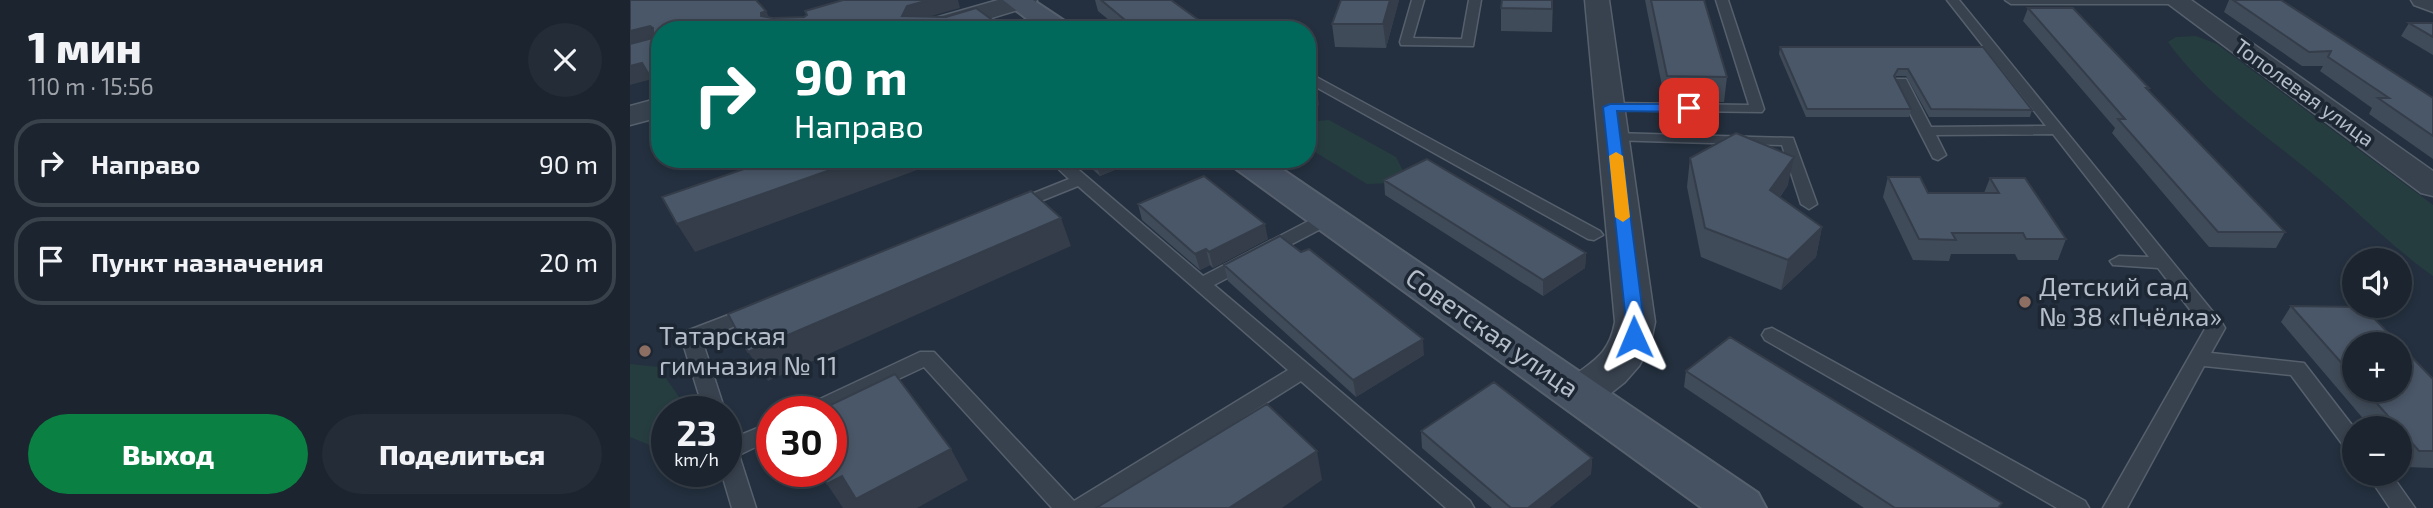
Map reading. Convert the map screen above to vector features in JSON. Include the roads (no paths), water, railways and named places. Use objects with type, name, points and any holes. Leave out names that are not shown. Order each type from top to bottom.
[{"type":"street","points":[[1581,394],[1623,359],[1634,337],[1635,322],[1597,0]]},
{"type":"street","points":[[2175,0],[2182,0]]},
{"type":"street","name":"Тополевая улица","points":[[2175,0],[2433,186]]},
{"type":"street","points":[[2423,0],[2433,5]]},
{"type":"street","points":[[953,21],[1020,1],[1047,21]]},
{"type":"street","points":[[630,116],[651,110]]},
{"type":"street","name":"Советская улица","points":[[1257,168],[1740,508]]},
{"type":"lane","points":[[1418,0],[1406,43],[1468,43],[1475,0]]},
{"type":"lane","points":[[1612,122],[1757,109],[1722,0]]},
{"type":"lane","points":[[1953,0],[2215,328],[2115,508]]},
{"type":"lane","points":[[2011,0],[2175,0]]},
{"type":"lane","points":[[1316,81],[1594,235]]},
{"type":"lane","points":[[1901,82],[1938,155]]},
{"type":"lane","points":[[1612,122],[1788,141],[1809,204]]},
{"type":"lane","points":[[1926,131],[2057,130]]},
{"type":"lane","points":[[1066,168],[1462,508]]},
{"type":"lane","points":[[1002,211],[1080,180]]},
{"type":"lane","points":[[1201,284],[1328,218]]},
{"type":"lane","points":[[2119,261],[2164,263]]},
{"type":"lane","points":[[709,396],[691,337],[769,306]]},
{"type":"lane","points":[[1772,335],[2077,508]]},
{"type":"lane","points":[[844,396],[927,357],[1066,508]]},
{"type":"lane","points":[[2198,359],[2297,368],[2342,427]]},
{"type":"lane","points":[[1081,508],[1302,371]]},
{"type":"lane","points":[[2387,486],[2403,508]]},
{"type":"lane","points":[[738,487],[744,508]]},
{"type":"place","name":"Детский сад № 38 «Пчёлка»","points":[[2025,302]]},
{"type":"place","name":"Татарская гимназия № 11","points":[[645,351]]}]
